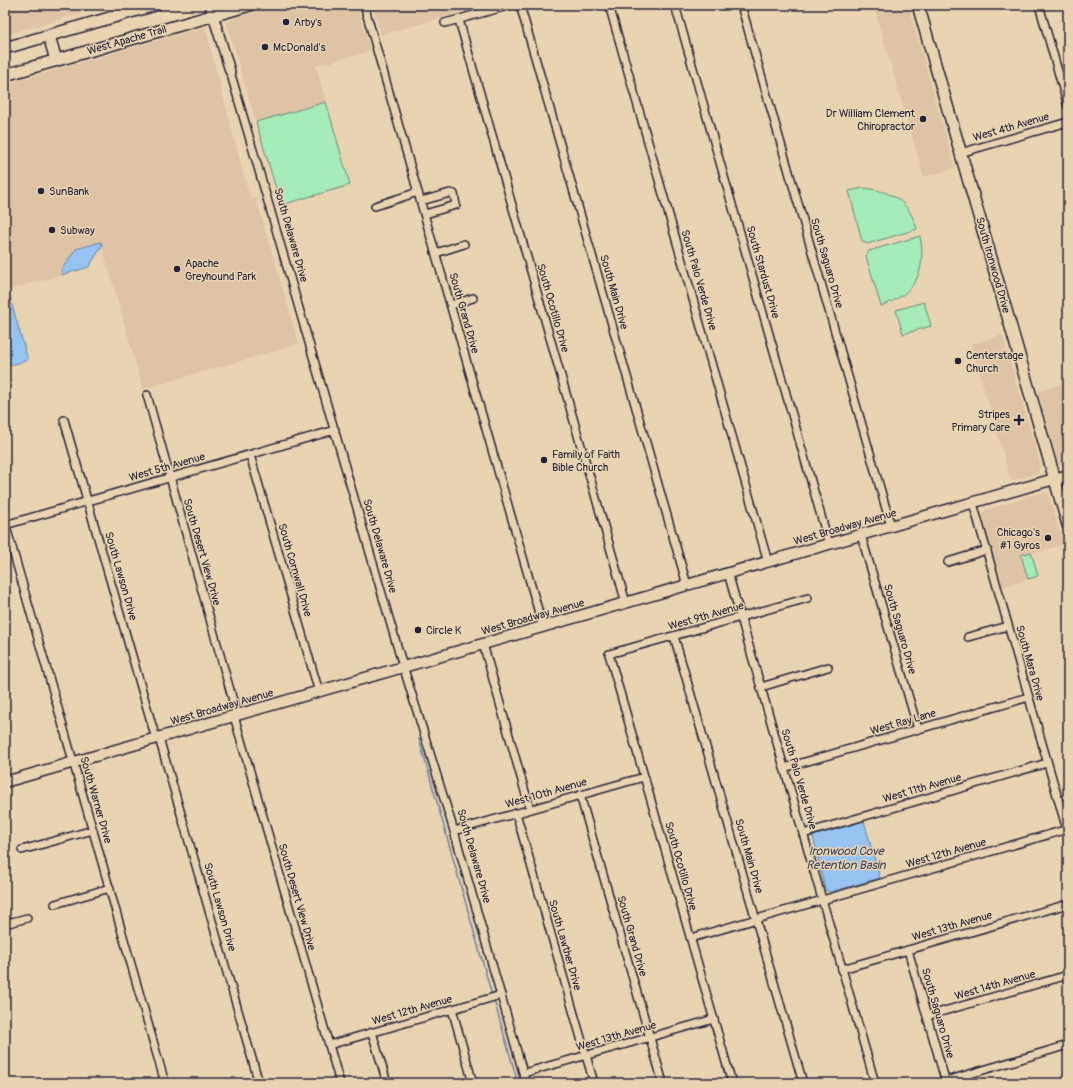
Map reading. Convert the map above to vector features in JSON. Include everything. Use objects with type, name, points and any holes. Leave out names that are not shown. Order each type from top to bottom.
[{"type":"main road","points":[[5,48],[155,5]]},
{"type":"main road","name":"West Apache Trail","points":[[5,75],[212,10],[250,5]]},
{"type":"main road","name":"South Ironwood Drive","points":[[918,5],[1068,525]]},
{"type":"main road","points":[[49,36],[56,60]]},
{"type":"main road","name":"West Broadway Avenue","points":[[5,782],[1068,475]]},
{"type":"street","name":"South Grand Drive","points":[[364,5],[544,627]]},
{"type":"street","points":[[445,24],[511,5]]},
{"type":"street","name":"South Main Drive","points":[[520,5],[687,585]]},
{"type":"street","name":"South Palo Verde Drive","points":[[609,5],[768,562]]},
{"type":"street","name":"South Stardust Drive","points":[[675,5],[829,544]]},
{"type":"street","name":"South Saguaro Drive","points":[[741,5],[891,526]]},
{"type":"street","points":[[1039,5],[1068,106]]},
{"type":"street","name":"South Delaware Drive","points":[[212,10],[403,667],[454,831],[495,997],[526,1083]]},
{"type":"street","name":"South Ocotillo Drive","points":[[459,20],[626,603]]},
{"type":"street","name":"West 4th Avenue","points":[[960,153],[1068,122]]},
{"type":"street","points":[[375,206],[418,192]]},
{"type":"street","points":[[421,201],[450,193],[454,194],[456,202],[456,205],[424,214]]},
{"type":"street","points":[[436,253],[464,244]]},
{"type":"street","points":[[451,305],[473,298]]},
{"type":"street","name":"South Desert View Drive","points":[[147,395],[328,1045],[340,1083]]},
{"type":"street","name":"South Lawson Drive","points":[[64,420],[259,1083]]},
{"type":"street","name":"West 5th Avenue","points":[[5,524],[335,430]]},
{"type":"street","name":"South Cornwall Drive","points":[[250,454],[319,692]]},
{"type":"street","name":"South Mara Drive","points":[[973,503],[1067,830]]},
{"type":"street","name":"South Warner Drive","points":[[5,524],[165,1083]]},
{"type":"street","name":"South Saguaro Drive","points":[[861,535],[918,729]]},
{"type":"street","points":[[948,562],[987,550]]},
{"type":"street","name":"South Palo Verde Drive","points":[[728,574],[874,1083]]},
{"type":"street","name":"West 9th Avenue","points":[[609,654],[808,598]]},
{"type":"street","points":[[968,637],[1008,626]]},
{"type":"street","name":"South Main Drive","points":[[674,636],[803,1083]]},
{"type":"street","points":[[483,644],[530,809]]},
{"type":"street","name":"South Ocotillo Drive","points":[[609,654],[732,1083]]},
{"type":"street","points":[[761,687],[828,666]]},
{"type":"street","name":"West Ray Lane","points":[[784,768],[1029,697]]},
{"type":"street","name":"West 11th Avenue","points":[[803,834],[1048,763]]},
{"type":"street","name":"West 10th Avenue","points":[[454,831],[644,777]]},
{"type":"street","name":"South Grand Drive","points":[[580,795],[662,1083]]},
{"type":"street","name":"South Lawther Drive","points":[[516,813],[594,1083]]},
{"type":"street","points":[[22,850],[93,830]]},
{"type":"street","name":"West 12th Avenue","points":[[691,938],[1067,830]]},
{"type":"street","points":[[55,904],[110,888]]},
{"type":"street","name":"West 13th Avenue","points":[[842,969],[1068,904]]},
{"type":"street","points":[[5,924],[27,918]]},
{"type":"street","name":"South Saguaro Drive","points":[[908,950],[946,1082]]},
{"type":"street","name":"West 14th Avenue","points":[[927,1016],[1068,975]]},
{"type":"street","name":"West 12th Avenue","points":[[328,1045],[495,997]]},
{"type":"street","points":[[452,1009],[473,1083]]},
{"type":"street","name":"West 13th Avenue","points":[[524,1074],[714,1019]]},
{"type":"street","points":[[372,1032],[387,1083]]},
{"type":"street","points":[[946,1082],[1068,1045]]},
{"type":"shaded area","points":[[5,5],[108,5],[5,35]]},
{"type":"shaded area","points":[[281,5],[357,5],[370,51],[316,66],[326,102],[256,122],[227,24],[230,19]]},
{"type":"shaded area","points":[[372,5],[487,5],[381,35]]},
{"type":"shaded area","points":[[873,5],[908,5],[955,168],[924,177]]},
{"type":"shaded area","points":[[205,27],[250,199],[256,198],[299,344],[143,389],[101,242],[68,261],[61,270],[62,275],[8,290],[7,288],[5,289],[5,84]]},
{"type":"shaded area","points":[[1002,335],[1041,466],[1037,473],[1011,481],[971,344]]},
{"type":"shaded area","points":[[1068,382],[1067,467],[1060,465],[1058,462],[1038,391]]},
{"type":"shaded area","points":[[1044,492],[1049,495],[1063,544],[1032,554],[1038,576],[1002,587],[982,516],[985,510]]},
{"type":"green space","points":[[326,102],[350,185],[281,205],[256,122]]},
{"type":"green space","points":[[863,188],[883,192],[898,199],[909,211],[914,219],[917,229],[867,244],[862,241],[849,191]]},
{"type":"green space","points":[[920,236],[922,260],[920,271],[916,280],[902,295],[881,306],[866,256],[869,251]]},
{"type":"green space","points":[[924,302],[931,326],[903,334],[896,310]]},
{"type":"green space","points":[[1031,552],[1038,576],[1028,579],[1021,555]]},
{"type":"water","points":[[101,242],[102,246],[89,267],[62,275],[61,270],[76,249]]},
{"type":"water","points":[[7,288],[28,360],[5,367],[5,289]]},
{"type":"water","name":"Ironwood Cove Retention Basin","points":[[864,821],[880,878],[830,892],[825,890],[813,836]]},
{"type":"waterway","points":[[466,12],[466,9],[474,5]]},
{"type":"waterway","points":[[419,739],[492,995]]},
{"type":"waterway","points":[[494,1000],[518,1083]]},
{"type":"place","name":"Arby's","points":[[286,22]]},
{"type":"place","name":"McDonald's","points":[[265,47]]},
{"type":"place","name":"Dr William Clement Chiropractor","points":[[923,119]]},
{"type":"place","name":"SunBank","points":[[41,191]]},
{"type":"place","name":"Subway","points":[[52,230]]},
{"type":"place","name":"Apache Greyhound Park","points":[[177,269]]},
{"type":"place","name":"Centerstage Church","points":[[958,361]]},
{"type":"place","name":"Stripes Primary Care","points":[[1019,420]]},
{"type":"place","name":"Family of Faith Bible Church","points":[[544,460]]},
{"type":"place","name":"Chicago's #1 Gyros","points":[[1048,538]]},
{"type":"place","name":"Circle K","points":[[418,630]]}]
